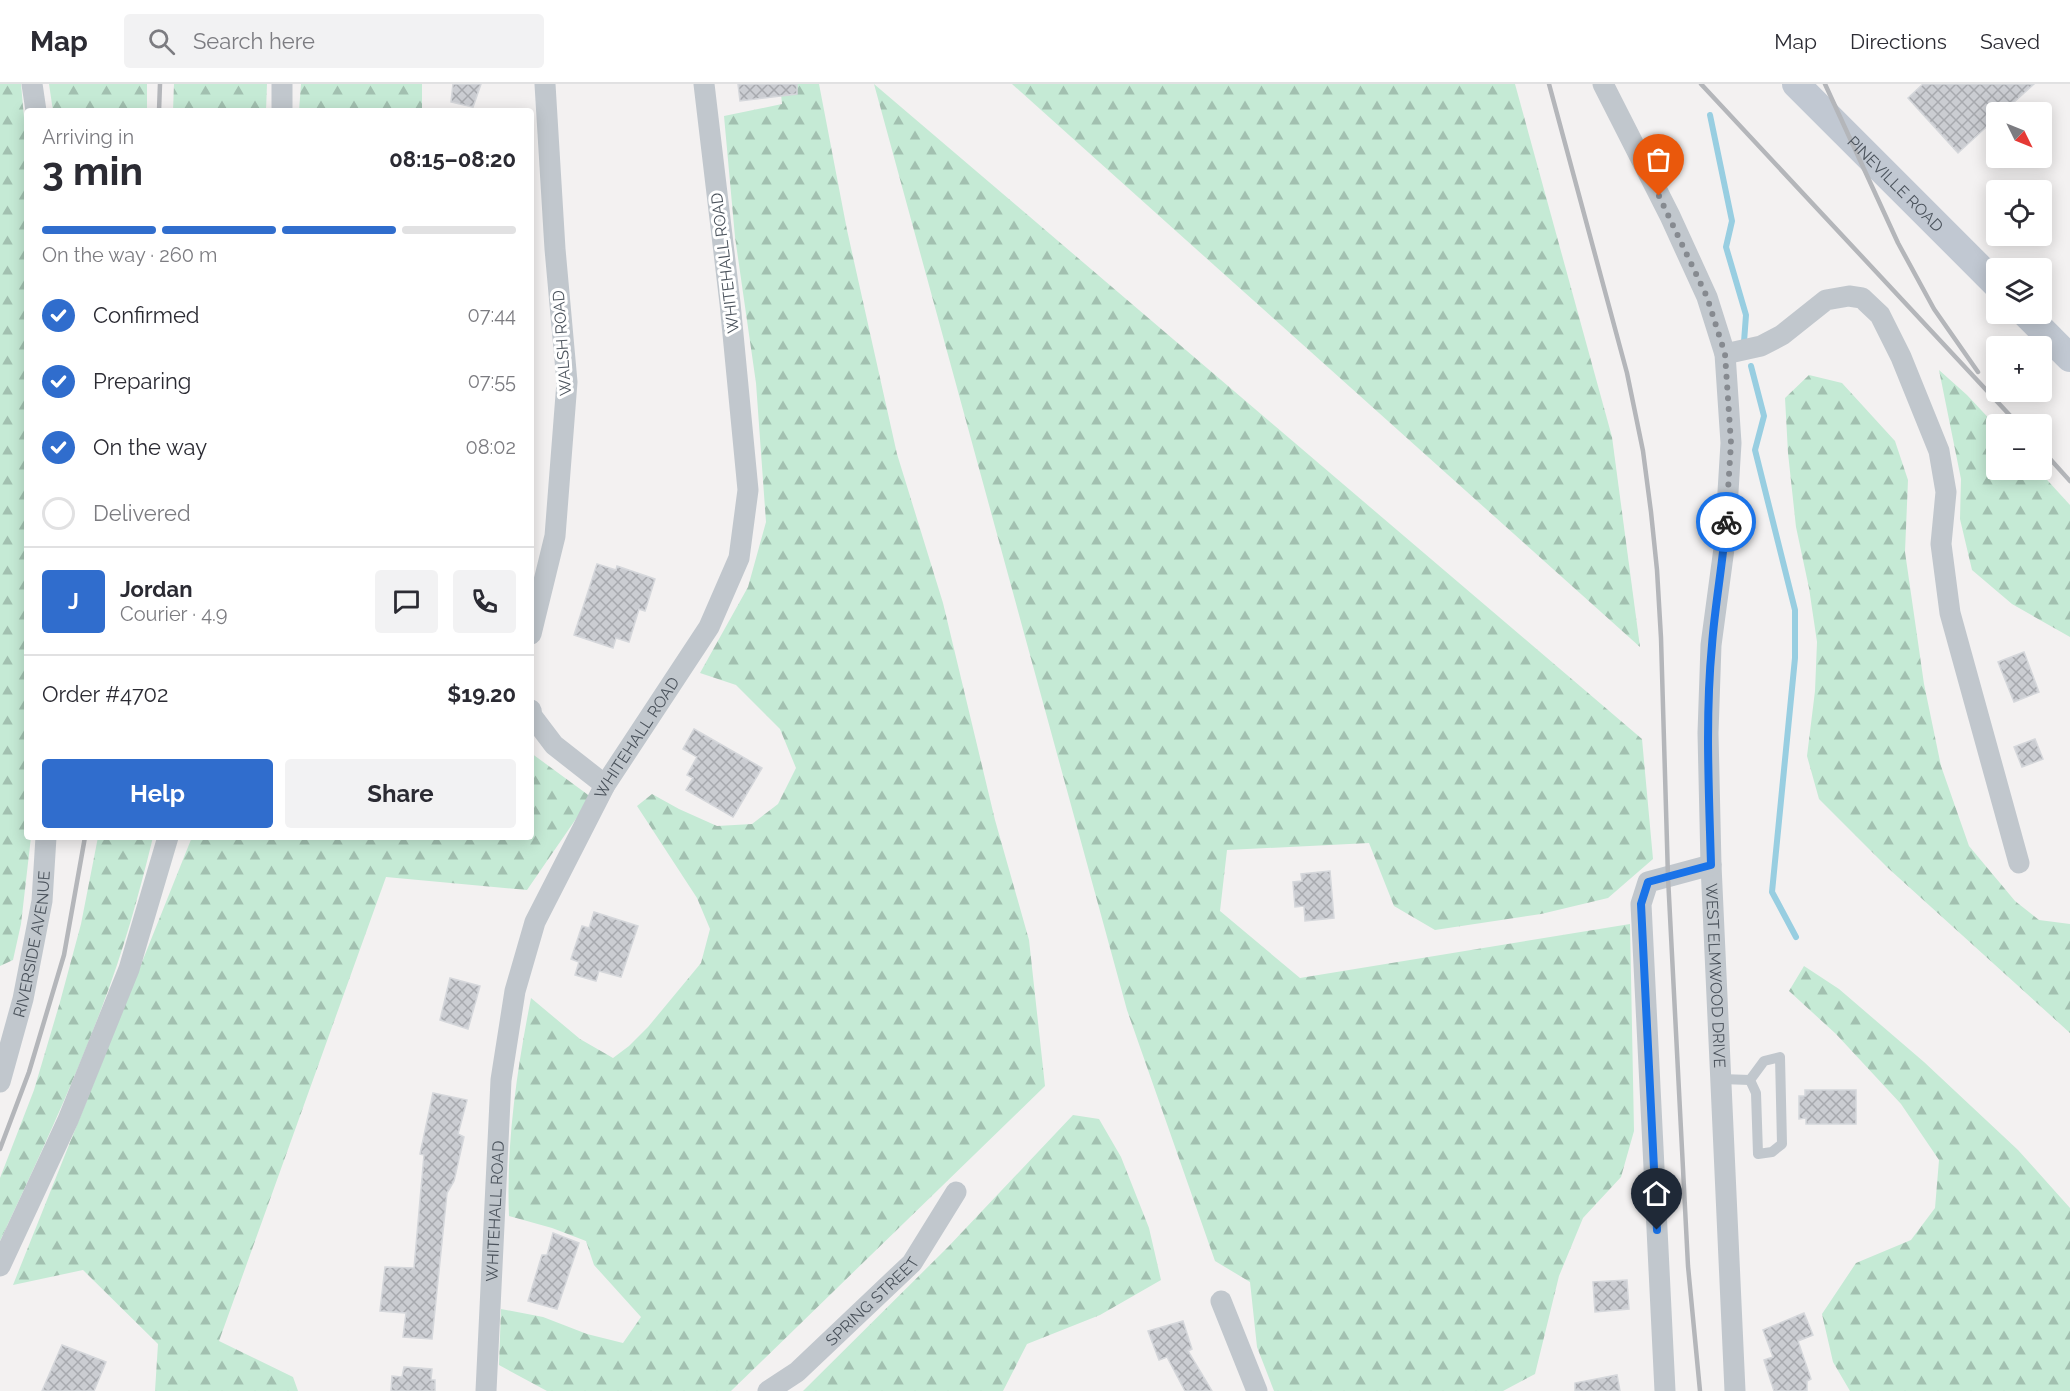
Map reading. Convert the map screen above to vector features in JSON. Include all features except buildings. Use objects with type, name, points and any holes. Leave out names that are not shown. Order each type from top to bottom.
[{"type":"main road","name":"PINEVILLE ROAD","points":[[1796,84],[1986,274]]},
{"type":"main road","points":[[2037,324],[2069,354]]},
{"type":"street","points":[[32,84],[36,108]]},
{"type":"street","points":[[282,84],[282,108]]},
{"type":"street","name":"WALSH ROAD","points":[[534,622],[555,536],[567,382],[555,249],[545,84]]},
{"type":"street","name":"WHITEHALL ROAD","points":[[486,1391],[501,1080],[515,992],[535,922],[605,785],[709,627],[739,558],[748,490],[730,303],[704,84]]},
{"type":"street","name":"WEST ELMWOOD DRIVE","points":[[1604,84],[1670,216],[1707,297],[1725,354],[1731,443],[1725,541],[1712,645],[1708,733],[1711,865],[1735,1391]]},
{"type":"street","points":[[1725,354],[1761,346],[1782,335],[1826,300],[1850,296],[1862,298],[1880,315],[1901,357],[1939,451],[1946,492],[1941,544],[1950,613],[2019,863]]},
{"type":"street","points":[[534,719],[554,745],[605,785]]},
{"type":"street","name":"RIVERSIDE AVENUE","points":[[0,1082],[23,999],[42,900],[46,840]]},
{"type":"street","points":[[0,1266],[68,1120],[125,980],[167,840]]},
{"type":"street","points":[[1665,1391],[1641,904],[1648,882],[1711,865]]},
{"type":"street","name":"SPRING STREET","points":[[768,1391],[797,1372],[912,1263],[956,1192]]},
{"type":"street","points":[[1221,1301],[1257,1391]]},
{"type":"lane","points":[[1780,1057],[1782,1144],[1772,1152],[1758,1154],[1756,1093],[1750,1080],[1764,1061],[1780,1057]]},
{"type":"lane","points":[[1721,1079],[1750,1080]]},
{"type":"green space","points":[[0,84],[21,84],[24,118],[24,840],[31,840],[21,924],[13,960],[0,966]]},
{"type":"green space","points":[[49,84],[147,84],[147,108],[53,108]]},
{"type":"green space","points":[[174,84],[267,84],[266,108],[173,108]]},
{"type":"green space","points":[[301,84],[422,84],[422,108],[299,108]]},
{"type":"green space","points":[[780,84],[819,84],[847,230],[897,454],[943,603],[995,820],[1029,940],[1045,1086],[731,1391],[547,1391],[499,1365],[501,1309],[543,1317],[587,1334],[623,1343],[641,1317],[594,1265],[586,1241],[552,1228],[509,1216],[511,1134],[521,1052],[531,998],[580,1039],[613,1058],[629,1046],[648,1027],[701,963],[710,929],[697,898],[637,806],[652,794],[717,826],[752,824],[778,804],[796,768],[780,729],[736,685],[700,673],[748,587],[766,522],[756,383],[735,237],[724,116],[782,104]]},
{"type":"green space","points":[[874,84],[1642,739],[1653,859],[1608,898],[1541,914],[1435,930],[1394,906],[1369,843],[1227,850],[1220,911],[1300,978],[1630,924],[1634,1131],[1621,1177],[1583,1218],[1559,1276],[1535,1374],[1503,1391],[1274,1391],[1257,1347],[1250,1282],[1215,1261],[1127,1010]]},
{"type":"green space","points":[[1012,84],[1515,84],[1612,437],[1640,647]]},
{"type":"green space","points":[[1939,370],[1986,415],[1986,480],[2047,480],[2070,505],[2070,637],[2012,604],[1972,570],[1960,519],[1961,479]]},
{"type":"green space","points":[[1809,375],[1842,383],[1895,441],[1908,480],[1905,552],[1924,684],[1941,766],[1969,846],[2015,901],[2039,920],[2070,924],[2070,1033],[1888,868],[1819,799],[1807,756],[1815,691],[1817,642],[1809,588],[1796,527],[1785,398]]},
{"type":"green space","points":[[534,755],[591,797],[527,890],[386,877],[219,1341],[293,1377],[298,1391],[155,1391],[158,1344],[83,1270],[13,1285],[191,840],[534,840]]},
{"type":"green space","points":[[97,840],[152,840],[130,923],[102,1007],[66,1096],[0,1241],[0,1178],[34,1090],[81,924]]},
{"type":"green space","points":[[1804,966],[1839,989],[1924,1062],[2018,1150],[2070,1208],[2070,1391],[1850,1391],[1833,1362],[1822,1314],[1856,1263],[1911,1240],[1935,1208],[1939,1160],[1901,1104],[1836,1034],[1789,991]]},
{"type":"green space","points":[[1073,1115],[1099,1119],[1121,1157],[1149,1228],[1161,1280],[1100,1315],[1027,1344],[1003,1391],[803,1391],[948,1247]]},
{"type":"waterway","points":[[1710,115],[1732,221],[1726,247],[1746,315],[1744,342]]},
{"type":"waterway","points":[[1751,366],[1764,416],[1755,450],[1795,610],[1795,658],[1772,892],[1796,937]]},
{"type":"railway","points":[[159,108],[160,84]]},
{"type":"railway","points":[[1549,84],[1627,373],[1643,451],[1651,512],[1661,638],[1668,877],[1688,1266],[1700,1391]]},
{"type":"railway","points":[[1701,84],[2009,414]]},
{"type":"railway","points":[[1825,84],[1898,243],[1934,309],[1978,372]]},
{"type":"railway","points":[[2052,461],[2070,481]]},
{"type":"railway","points":[[0,1149],[29,1072],[64,955],[84,840]]},
{"type":"way so far","points":[[1659,196],[1707,297],[1725,354],[1731,443],[1726,522]]},
{"type":"route","points":[[1657,1230],[1641,904],[1648,882],[1711,865],[1708,733],[1712,645],[1726,522]]}]
